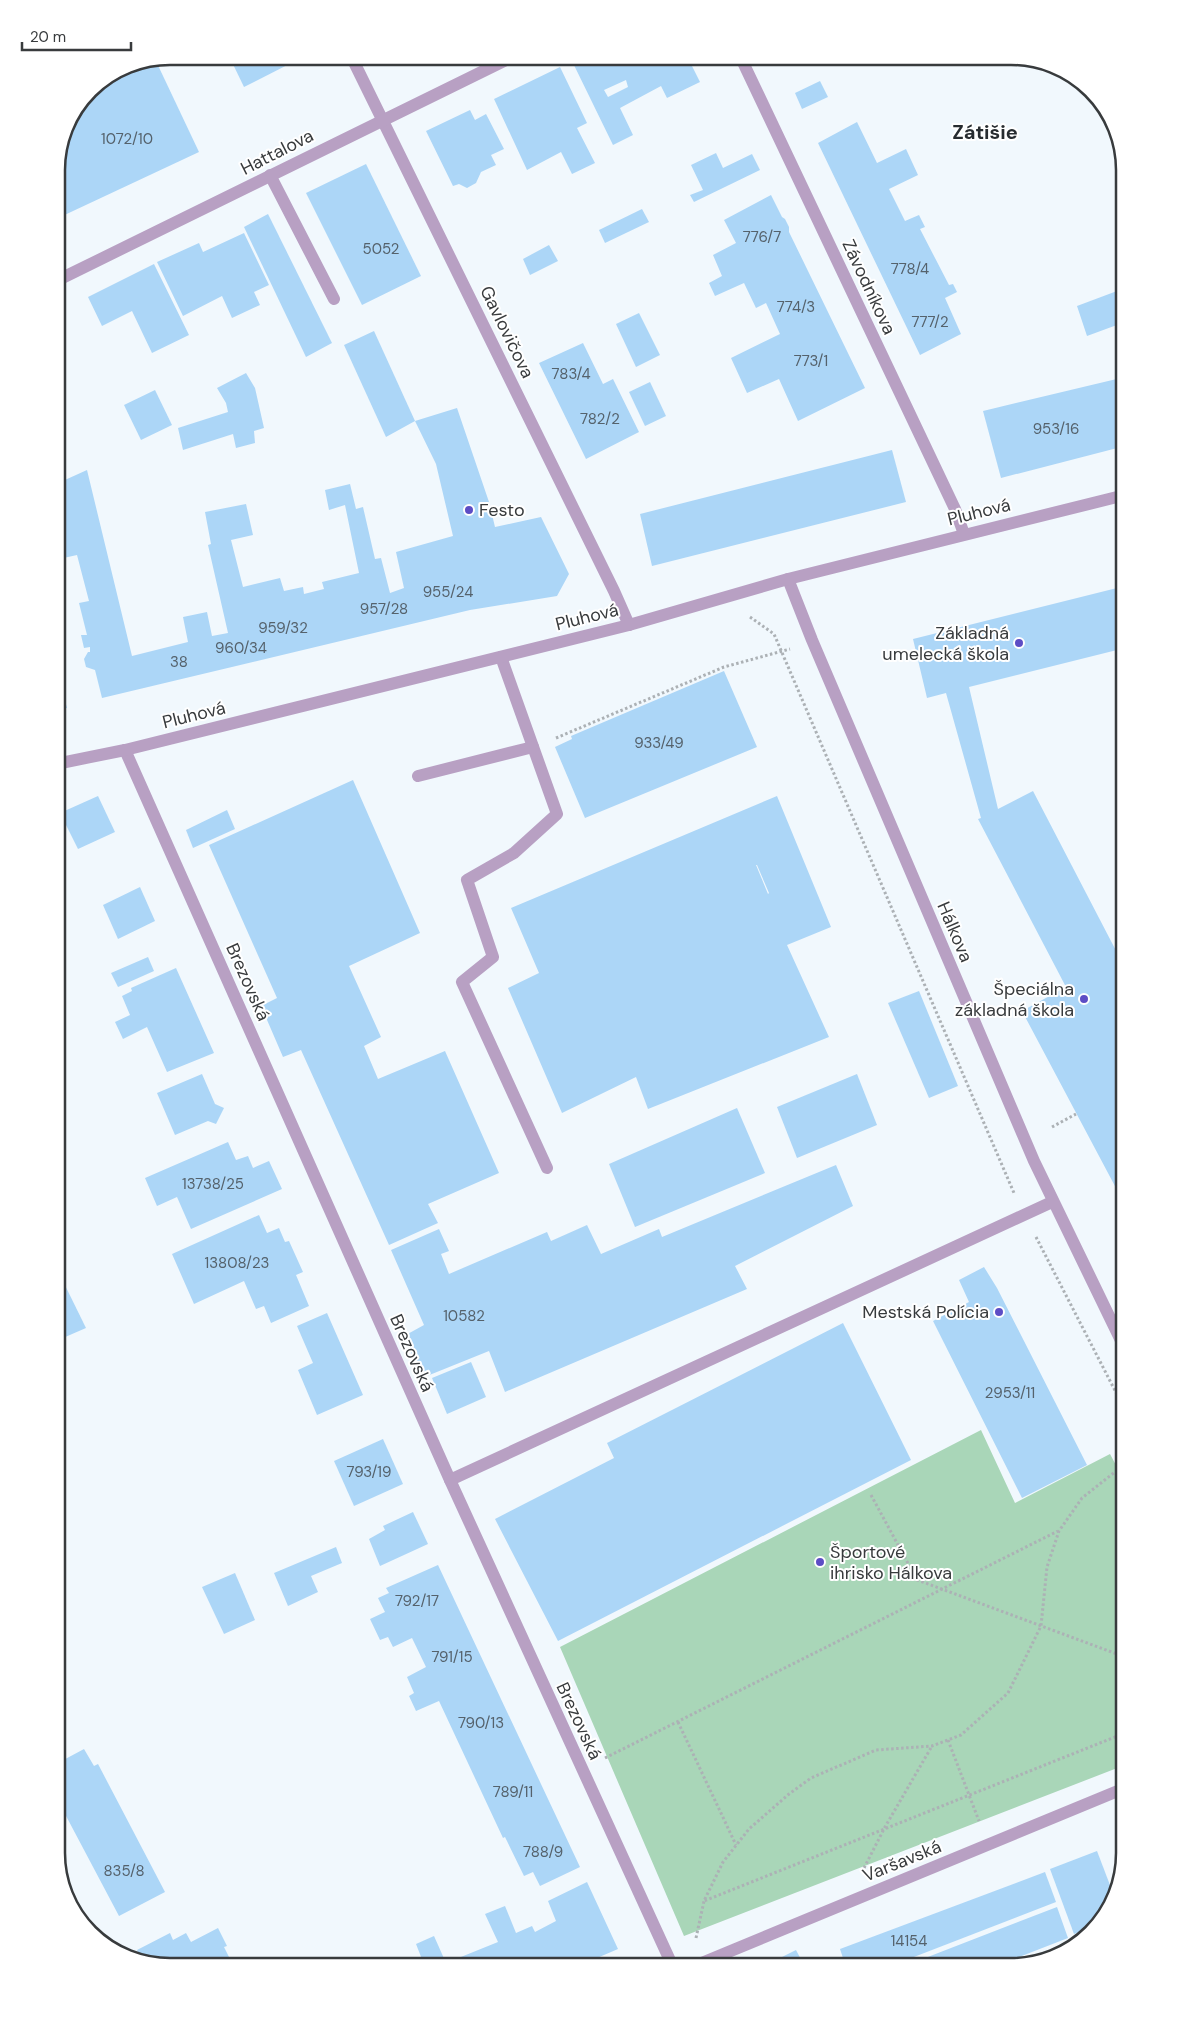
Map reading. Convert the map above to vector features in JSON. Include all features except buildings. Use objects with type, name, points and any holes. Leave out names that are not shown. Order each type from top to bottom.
[{"type":"street","name":"Gavlovičova","points":[[355,65],[614,590],[629,625]]},
{"type":"street","name":"Hattalova","points":[[65,277],[495,65]]},
{"type":"street","name":"Závodníkova","points":[[744,65],[955,509],[964,534]]},
{"type":"street","points":[[270,175],[334,299]]},
{"type":"street","name":"Pluhová","points":[[65,762],[125,750],[629,625],[788,579],[1116,497]]},
{"type":"street","name":"Hálkova","points":[[788,579],[812,640],[1052,1202],[1116,1331]]},
{"type":"street","points":[[501,656],[557,814],[514,853],[467,880],[493,957],[462,982],[548,1168]]},
{"type":"street","points":[[418,776],[533,747]]},
{"type":"street","name":"Brezovská","points":[[125,750],[450,1480],[669,1958]]},
{"type":"street","points":[[450,1480],[1052,1202]]},
{"type":"street","name":"Varšavská","points":[[712,1958],[1116,1792]]},
{"type":"path","points":[[533,747],[724,667],[781,652],[1025,1215],[1116,1392]]},
{"type":"path","points":[[1052,1127],[1076,1114]]},
{"type":"path","points":[[695,1958],[695,1941],[704,1900],[723,1862],[756,1821],[811,1778],[876,1750],[932,1746],[962,1735],[1008,1693],[1041,1626],[1047,1567],[1058,1531],[1082,1498],[1116,1471]]},
{"type":"path","points":[[871,1495],[917,1580]]},
{"type":"path","points":[[582,1769],[1058,1531]]},
{"type":"path","points":[[912,1578],[1116,1654]]},
{"type":"path","points":[[678,1722],[736,1844]]},
{"type":"path","points":[[704,1900],[1116,1736]]},
{"type":"path","points":[[948,1740],[967,1794],[989,1845]]},
{"type":"path","points":[[874,1891],[864,1867],[932,1746]]},
{"type":"green space","points":[[981,1430],[1015,1503],[1110,1454],[1116,1465],[1116,1768],[684,1936],[560,1647]]},
{"type":"place","name":"Festo","points":[[469,510]]},
{"type":"place","name":"Základná umelecká škola","points":[[1019,643]]},
{"type":"place","name":"Špeciálna základná škola","points":[[1084,999]]},
{"type":"place","name":"Mestská Polícia","points":[[999,1312]]},
{"type":"place","name":"Športové ihrisko Hálkova","points":[[820,1562]]},
{"type":"district","name":"Zátišie","points":[[985,132]]}]
